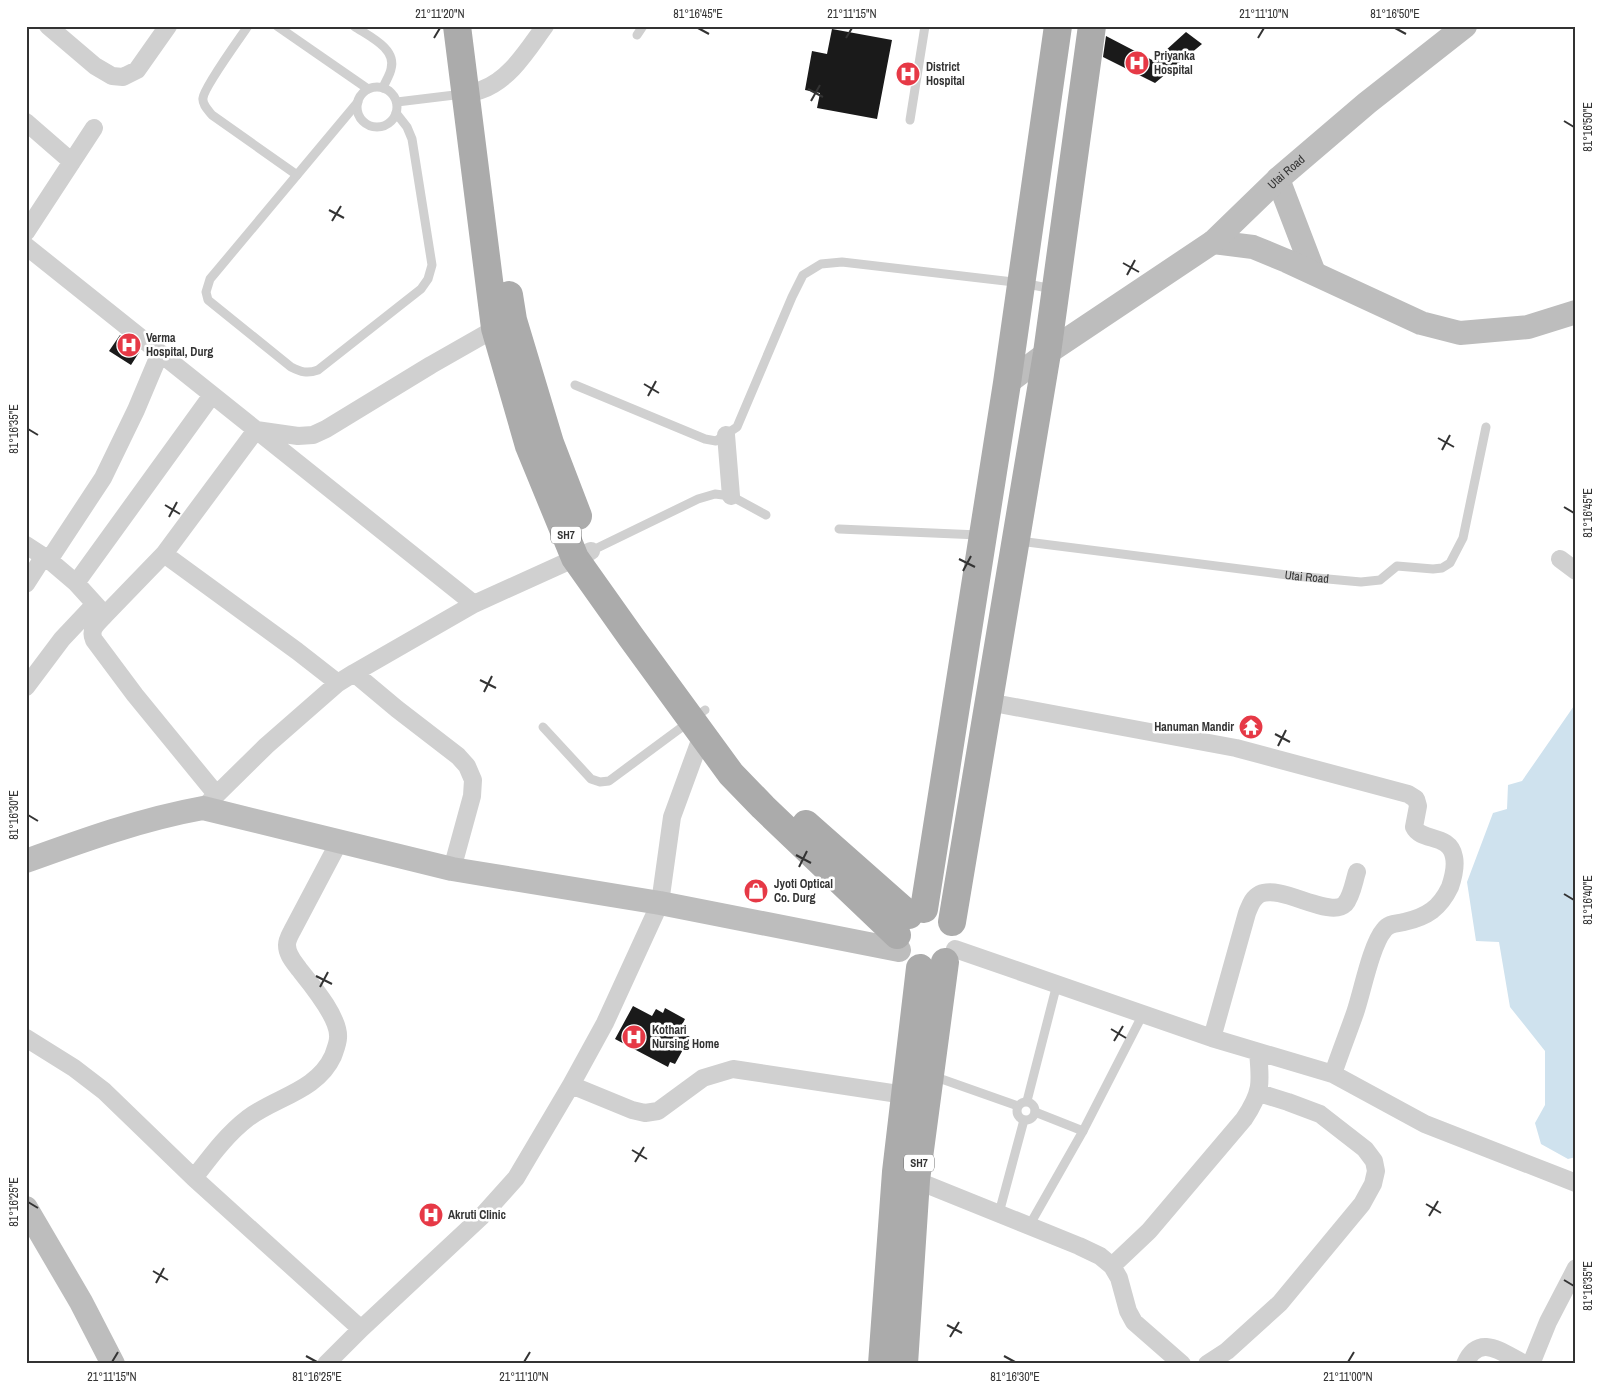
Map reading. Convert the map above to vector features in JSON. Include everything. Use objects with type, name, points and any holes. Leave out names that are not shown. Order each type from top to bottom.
[{"type":"main road","name":"SH7","points":[[456,26],[474,92]]},
{"type":"main road","name":"SH7","points":[[472,26],[474,92],[504,324],[529,446],[583,554],[700,721],[731,774],[756,800],[907,927],[907,962],[940,960]]},
{"type":"main road","points":[[907,927],[983,535],[1008,383],[1058,26]]},
{"type":"main road","points":[[952,922],[1047,353],[1092,26]]},
{"type":"main road","name":"SH7","points":[[904,1364],[905,1095],[940,960],[956,935],[952,922],[939,912],[907,927]]},
{"type":"main road","name":"SH7","points":[[882,1364],[906,1176],[931,1075],[940,960]]},
{"type":"street","points":[[48,26],[95,66],[112,76],[123,77],[137,70],[168,26]]},
{"type":"street","points":[[474,92],[496,82],[511,71],[545,26]]},
{"type":"street","name":"Utai Road","points":[[1008,383],[1047,353],[1213,242],[1278,179],[1367,104],[1465,26]]},
{"type":"street","points":[[26,122],[72,162]]},
{"type":"street","points":[[26,232],[94,128]]},
{"type":"street","points":[[1278,179],[1314,273]]},
{"type":"street","points":[[1213,242],[1254,247],[1421,323],[1460,333],[1528,327],[1576,312]]},
{"type":"street","points":[[26,246],[474,604]]},
{"type":"street","points":[[256,430],[298,436],[313,435],[504,324]]},
{"type":"street","points":[[26,584],[47,558],[103,478],[129,425],[160,353]]},
{"type":"street","points":[[76,582],[212,395]]},
{"type":"street","points":[[26,687],[62,639],[100,610],[164,554],[256,430]]},
{"type":"street","points":[[726,435],[731,496]]},
{"type":"street","points":[[26,545],[47,558],[76,582],[100,610]]},
{"type":"street","points":[[164,554],[338,683]]},
{"type":"street","points":[[26,860],[209,801],[266,746],[338,683],[354,672],[474,604],[583,554]]},
{"type":"street","points":[[1560,559],[1576,571]]},
{"type":"street","points":[[100,610],[92,629],[94,640],[209,801],[339,842],[452,869],[660,903],[907,927]]},
{"type":"street","points":[[354,672],[397,709],[458,756],[467,766],[472,780],[472,796],[452,869]]},
{"type":"street","points":[[988,702],[1236,748],[1408,794],[1416,799],[1418,806],[1414,827],[1419,833],[1438,838],[1450,847],[1454,857],[1453,878],[1444,900],[1432,912],[1405,922],[1392,924],[1384,930],[1374,949],[1355,1013],[1333,1074]]},
{"type":"street","points":[[326,1364],[481,1217],[516,1178],[571,1085],[605,1023],[660,903],[672,817],[700,721]]},
{"type":"street","points":[[194,1178],[235,1129],[250,1116],[294,1094],[311,1083],[325,1070],[332,1056],[338,1040],[335,1022],[318,993],[290,957],[287,945],[292,931],[339,842]]},
{"type":"street","points":[[1212,1038],[1252,900],[1268,892],[1280,893],[1324,906],[1343,906],[1348,899],[1357,872]]},
{"type":"street","points":[[940,960],[1057,984],[1212,1038],[1333,1074],[1424,1124],[1576,1183]]},
{"type":"street","points":[[26,1038],[74,1068],[104,1091],[194,1178],[361,1329]]},
{"type":"street","points":[[1112,1266],[1150,1231],[1244,1119],[1254,1104],[1261,1081],[1258,1052]]},
{"type":"street","points":[[571,1085],[632,1110],[645,1113],[658,1111],[704,1078],[733,1068],[905,1095]]},
{"type":"street","points":[[1207,1364],[1227,1351],[1280,1303],[1362,1204],[1373,1184],[1376,1171],[1374,1161],[1365,1149],[1320,1114],[1288,1102],[1258,1094]]},
{"type":"street","points":[[906,1176],[1100,1256],[1112,1266],[1119,1278],[1128,1311],[1134,1322],[1182,1364]]},
{"type":"street","points":[[26,1208],[82,1302],[113,1364]]},
{"type":"street","points":[[1531,1364],[1548,1322],[1576,1268]]},
{"type":"street","points":[[1465,1364],[1472,1351],[1476,1348],[1489,1346],[1525,1364]]},
{"type":"lane","points":[[248,26],[208,87],[202,98],[204,106],[212,115],[297,175]]},
{"type":"lane","points":[[277,26],[368,90]]},
{"type":"lane","points":[[354,26],[386,49],[391,55],[392,68],[383,88]]},
{"type":"lane","points":[[637,35],[644,26]]},
{"type":"lane","points":[[910,120],[925,26]]},
{"type":"lane","points":[[358,102],[357,110],[361,119],[367,125],[384,126],[392,120],[396,113],[397,102],[392,93],[383,88],[372,88],[363,93],[358,102],[210,279],[206,292],[208,300],[291,366],[300,371],[309,373],[318,370],[421,290],[428,279],[432,265],[412,138],[407,127],[396,113]]},
{"type":"lane","points":[[397,102],[474,92]]},
{"type":"lane","points":[[575,385],[705,439],[716,441],[737,427],[803,275],[821,264],[842,262],[1022,283],[1056,289]]},
{"type":"lane","name":"Utai Road","points":[[1016,540],[1295,576],[1361,582],[1380,580],[1397,566],[1442,568],[1450,563],[1463,538],[1486,427]]},
{"type":"lane","points":[[583,554],[698,499],[715,494],[731,496],[766,515]]},
{"type":"lane","points":[[839,529],[983,535]]},
{"type":"lane","points":[[543,727],[591,780],[600,782],[609,781],[700,721]]},
{"type":"lane","points":[[1028,1101],[1057,984]]},
{"type":"lane","points":[[1029,1226],[1083,1131],[1143,1014]]},
{"type":"lane","points":[[931,1075],[1018,1106]]},
{"type":"lane","points":[[1028,1101],[1018,1106],[1017,1115],[1024,1120],[1033,1117],[1035,1112]]},
{"type":"lane","points":[[1028,1101],[1035,1112],[1083,1131]]},
{"type":"lane","points":[[999,1213],[1024,1120]]},
{"type":"water","points":[[1576,703],[1576,1157],[1568,1159],[1541,1144],[1535,1123],[1545,1105],[1545,1051],[1510,1007],[1499,942],[1476,941],[1467,882],[1493,813],[1507,809],[1508,785],[1522,781]]},
{"type":"building","points":[[832,29],[892,40],[877,119],[817,108],[820,93],[805,90],[812,51],[827,54]]},
{"type":"building","points":[[1186,32],[1202,44],[1155,83],[1103,57],[1106,36],[1154,61]]},
{"type":"building","points":[[120,335],[140,351],[131,365],[109,351]]},
{"type":"building","points":[[633,1006],[652,1016],[656,1009],[663,1013],[665,1008],[685,1019],[679,1031],[690,1037],[675,1064],[670,1062],[668,1067],[615,1039]]},
{"type":"building","points":[[434,1203],[442,1219],[428,1227],[420,1211]]},
{"type":"place","name":"Priyanka Hospital","points":[[1137,63]]},
{"type":"place","name":"District Hospital","points":[[908,74]]},
{"type":"place","name":"Verma Hospital, Durg","points":[[129,345]]},
{"type":"place","name":"Hanuman Mandir","points":[[1251,727]]},
{"type":"place","name":"Jyoti Optical Co. Durg","points":[[756,891]]},
{"type":"place","name":"Kothari Nursing Home","points":[[634,1037]]},
{"type":"place","name":"Akruti Clinic","points":[[431,1215]]}]
